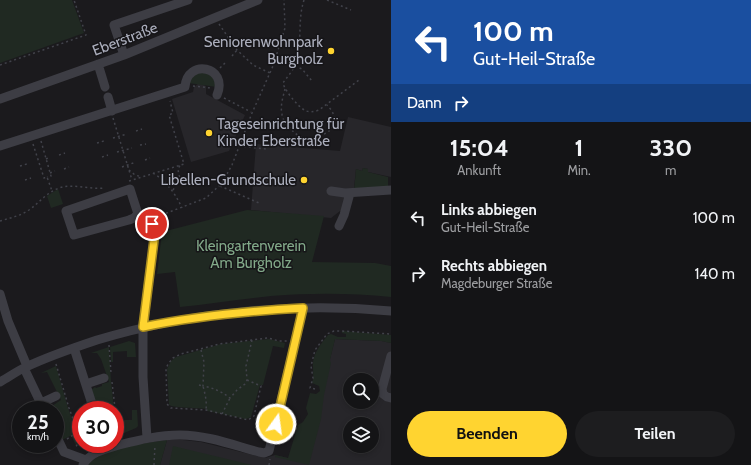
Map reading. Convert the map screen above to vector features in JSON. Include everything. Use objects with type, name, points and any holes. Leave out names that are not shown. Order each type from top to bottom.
[{"type":"street","points":[[124,55],[114,25],[188,0]]},
{"type":"street","name":"Eberstraße","points":[[0,99],[124,55],[258,0]]},
{"type":"street","points":[[98,64],[105,87]]},
{"type":"street","points":[[0,146],[185,87],[186,81],[190,74],[197,69],[202,68],[210,70],[214,74],[218,80],[220,88],[217,95]]},
{"type":"street","points":[[108,97],[112,111]]},
{"type":"street","points":[[138,214],[129,220],[74,235],[66,211],[130,189],[138,214],[152,224],[155,232],[143,327],[143,377],[151,437]]},
{"type":"street","points":[[331,191],[350,193],[391,190]]},
{"type":"street","points":[[339,226],[344,215],[350,193]]},
{"type":"street","points":[[0,294],[8,321],[40,401]]},
{"type":"street","points":[[124,442],[151,437],[181,435],[206,438],[258,452],[264,453],[269,451],[303,308]]},
{"type":"street","points":[[0,382],[26,367],[74,348],[143,327],[188,319],[261,310],[303,308],[391,311]]},
{"type":"street","points":[[74,348],[91,401]]},
{"type":"street","points":[[391,356],[382,389],[383,394],[391,398]]},
{"type":"street","points":[[86,384],[109,377]]},
{"type":"street","points":[[49,401],[56,396]]},
{"type":"street","points":[[64,452],[84,462],[95,453]]},
{"type":"path","points":[[0,65],[86,35],[74,0]]},
{"type":"path","points":[[152,224],[164,214],[206,198],[220,185],[232,165],[252,113],[270,73],[285,28],[284,0]]},
{"type":"path","points":[[304,0],[300,14],[299,42],[295,66],[283,83],[285,89],[302,108],[307,111],[319,110],[359,80]]},
{"type":"path","points":[[327,0],[351,10]]},
{"type":"path","points":[[219,24],[237,50],[253,65],[270,73]]},
{"type":"path","points":[[232,56],[237,50]]},
{"type":"path","points":[[295,66],[302,69],[312,80]]},
{"type":"path","points":[[194,86],[207,87]]},
{"type":"path","points":[[285,89],[281,112],[283,119],[293,132],[301,137],[308,139],[317,137],[328,132],[333,126],[334,119],[331,110],[327,105]]},
{"type":"path","points":[[125,182],[184,164],[169,115],[173,114],[167,93]]},
{"type":"path","points":[[217,95],[252,113]]},
{"type":"path","points":[[112,111],[132,180]]},
{"type":"path","points":[[136,131],[142,129]]},
{"type":"path","points":[[113,138],[127,134]]},
{"type":"path","points":[[41,141],[51,176],[47,177],[44,178],[41,175],[33,144],[41,141]]},
{"type":"path","points":[[98,143],[104,141]]},
{"type":"path","points":[[140,145],[146,144]]},
{"type":"path","points":[[239,146],[266,149]]},
{"type":"path","points":[[117,152],[132,148]]},
{"type":"path","points":[[59,155],[65,153]]},
{"type":"path","points":[[102,157],[108,155]]},
{"type":"path","points":[[46,159],[50,157]]},
{"type":"path","points":[[145,160],[150,158]]},
{"type":"path","points":[[122,167],[136,162]]},
{"type":"path","points":[[20,166],[27,164]]},
{"type":"path","points":[[173,190],[180,179],[178,170],[180,165]]},
{"type":"path","points":[[64,169],[69,167]]},
{"type":"path","points":[[129,170],[142,177]]},
{"type":"path","points":[[50,173],[55,171]]},
{"type":"path","points":[[153,173],[173,190],[182,208]]},
{"type":"path","points":[[47,177],[52,191]]},
{"type":"path","points":[[25,180],[31,178]]},
{"type":"path","points":[[220,185],[259,203]]},
{"type":"path","points":[[0,221],[19,215],[28,210],[52,191],[61,188],[83,187],[97,189],[111,186]]},
{"type":"path","points":[[315,389],[310,388],[313,378],[311,366],[316,350],[327,334],[342,330],[391,334]]},
{"type":"path","points":[[247,380],[261,386],[254,416],[248,420],[206,410],[171,408],[168,404],[166,369],[172,358],[181,354],[201,350],[219,344],[268,338],[279,341],[295,342]]},
{"type":"path","points":[[222,414],[230,398],[245,384],[247,380],[246,366],[252,340]]},
{"type":"path","points":[[109,345],[109,377],[113,401]]},
{"type":"path","points":[[201,350],[204,362],[203,386],[207,402],[206,410]]},
{"type":"path","points":[[56,364],[72,416]]},
{"type":"path","points":[[199,385],[213,388],[230,398]]},
{"type":"path","points":[[151,437],[154,465]]},
{"type":"shaded area","name":"Tageseinrichtung für Kinder Eberstraße","points":[[199,83],[206,86],[206,94],[245,115],[229,151],[191,162],[172,99],[193,92],[194,87]]},
{"type":"shaded area","name":"Libellen-Grundschule","points":[[348,117],[391,127],[391,177],[368,172],[368,169],[363,168],[362,171],[356,169],[353,198],[347,212],[340,211],[331,218],[251,210],[256,144],[340,151]]},
{"type":"shaded area","points":[[335,339],[382,341],[391,343],[391,465],[160,465],[167,440],[201,442],[265,458],[275,455],[304,462]]},
{"type":"green space","points":[[0,0],[72,0],[84,33],[0,63]]},
{"type":"green space","points":[[197,72],[211,74],[217,87],[188,83]]},
{"type":"green space","points":[[363,168],[368,169],[368,172],[388,177],[388,187],[354,191],[356,169],[362,171]]},
{"type":"green space","points":[[58,189],[63,204],[51,208],[47,196]]},
{"type":"green space","name":"Kleingartenverein Am Burgholz","points":[[247,210],[324,216],[312,262],[375,263],[391,266],[391,297],[346,294],[286,295],[180,307],[175,272],[157,274],[162,232]]},
{"type":"green space","points":[[342,331],[391,335],[391,343],[381,341],[335,339],[330,360],[331,363],[324,395],[321,419],[309,465],[275,457],[275,455],[288,458],[298,425],[303,422],[308,414],[306,408],[310,393],[316,394],[320,391],[319,386],[312,383],[313,362],[318,350],[328,335],[331,334],[338,337],[346,337],[346,334],[342,333]]},
{"type":"green space","points":[[269,339],[285,343],[284,348],[273,346],[263,385],[260,385],[251,417],[246,419],[207,411],[207,409],[169,405],[167,369],[171,361],[176,357],[221,344]]},
{"type":"green space","points":[[129,341],[135,343],[136,357],[127,357],[127,351],[113,352],[113,362],[111,362],[110,347]]},
{"type":"green space","points":[[109,347],[113,401],[94,401],[91,390],[109,382],[101,359],[97,353],[91,353]]},
{"type":"green space","points":[[56,366],[72,419],[72,437],[70,436],[64,439],[64,401],[60,401],[61,400],[47,372],[41,373]]},
{"type":"green space","points":[[132,410],[137,410],[138,426],[124,433],[124,420],[132,420]]},
{"type":"green space","points":[[167,440],[160,465],[88,465],[94,459],[103,454],[124,453],[124,447]]},
{"type":"green space","points":[[173,446],[252,465],[169,465]]},
{"type":"place","name":"Seniorenwohnpark Burgholz","points":[[331,51]]},
{"type":"place","name":"Tageseinrichtung für Kinder Eberstraße","points":[[209,133]]},
{"type":"place","name":"Libellen-Grundschule","points":[[304,180]]},
{"type":"route","points":[[152,224],[155,232],[143,327],[224,314],[303,308],[276,424]]}]
